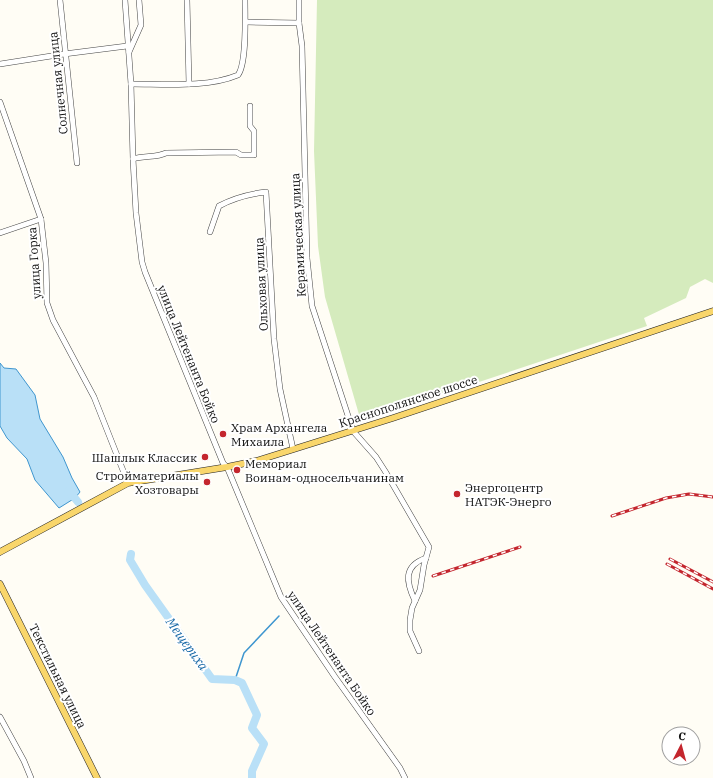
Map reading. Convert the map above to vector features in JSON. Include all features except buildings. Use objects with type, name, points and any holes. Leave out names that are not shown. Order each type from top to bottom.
[{"type":"main road","name":"Краснополянское шоссе","points":[[0,552],[128,483],[256,461],[713,311]]},
{"type":"main road","name":"Текстильная улица","points":[[0,584],[96,778]]},
{"type":"street","name":"Солнечная улица","points":[[60,0],[64,54],[77,163]]},
{"type":"street","name":"улица Лейтенанта Бойко","points":[[125,0],[131,84],[136,212],[144,272],[281,598],[400,768],[405,778]]},
{"type":"street","points":[[129,53],[141,25],[139,0]]},
{"type":"street","points":[[186,0],[189,84]]},
{"type":"street","points":[[131,84],[189,84],[230,78],[238,75],[243,66],[246,22],[245,0]]},
{"type":"street","name":"Керамическая улица","points":[[299,0],[299,23],[302,46],[307,258],[312,306],[353,430],[376,457],[428,544],[429,549],[420,590],[411,612],[410,627],[419,651]]},
{"type":"street","points":[[246,22],[299,23]]},
{"type":"street","points":[[0,64],[128,46]]},
{"type":"street","name":"улица Горка","points":[[0,102],[41,219],[46,264],[46,303],[53,320],[94,397],[128,483]]},
{"type":"street","points":[[133,159],[140,157],[160,156],[166,153],[236,152],[241,155],[254,155],[254,131],[250,126],[250,106]]},
{"type":"street","name":"Ольховая улица","points":[[210,232],[219,206],[236,199],[266,192],[274,339],[280,389],[293,450]]},
{"type":"street","points":[[0,233],[41,219]]},
{"type":"street","points":[[416,601],[410,588],[410,569],[416,562],[426,558]]},
{"type":"street","points":[[0,717],[24,761],[31,778]]},
{"type":"green space","points":[[317,0],[713,0],[713,283],[705,279],[690,287],[686,298],[644,318],[647,326],[479,382],[360,418],[325,297],[318,246],[314,151]]},
{"type":"water","points":[[0,363],[4,368],[16,369],[35,395],[40,419],[63,457],[80,492],[75,498],[59,508],[35,480],[27,459],[7,438],[0,426]]},
{"type":"waterway","name":"Мещериха","points":[[69,491],[78,502]]},
{"type":"waterway","name":"Мещериха","points":[[131,554],[130,560],[145,585],[212,679],[235,680],[242,683],[257,715],[252,728],[264,744],[252,771],[252,778]]},
{"type":"waterway","points":[[235,680],[244,653],[279,616]]},
{"type":"railway","points":[[612,516],[666,498],[689,494],[713,497]]},
{"type":"railway","points":[[433,576],[520,547]]},
{"type":"railway","points":[[670,559],[713,582]]},
{"type":"railway","points":[[667,564],[713,589]]},
{"type":"place","name":"Храм Архангела Михаила","points":[[223,434]]},
{"type":"place","name":"Шашлык Классик","points":[[205,457]]},
{"type":"place","name":"Мемориал Воинам-односельчанинам","points":[[237,470]]},
{"type":"place","name":"Стройматериалы Хозтовары","points":[[207,482]]},
{"type":"place","name":"Энергоцентр НАТЭК-Энерго","points":[[457,494]]}]
